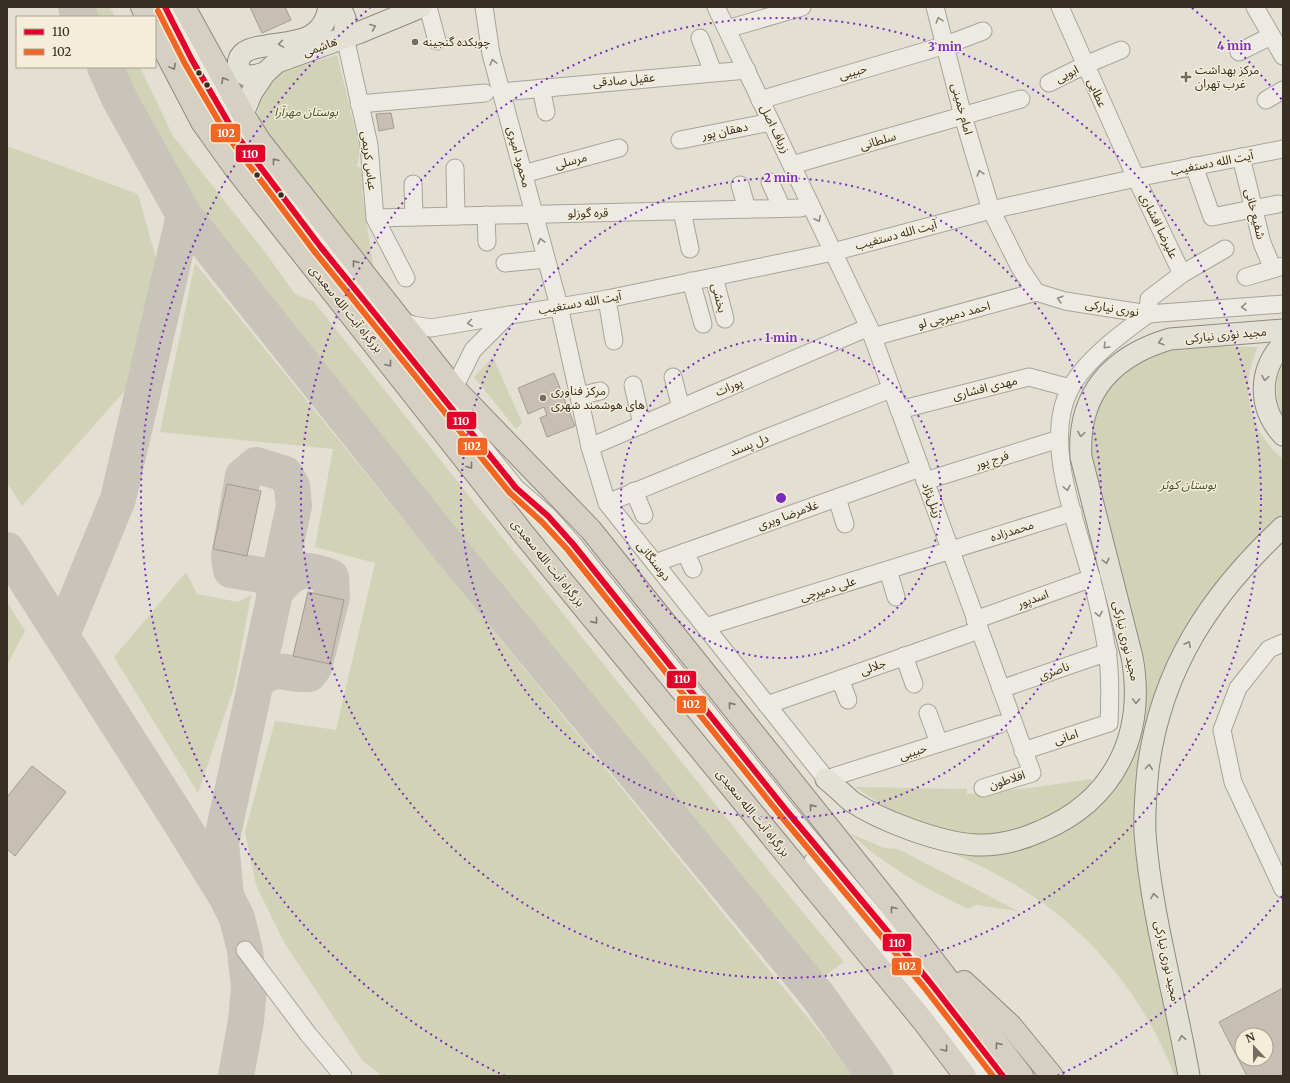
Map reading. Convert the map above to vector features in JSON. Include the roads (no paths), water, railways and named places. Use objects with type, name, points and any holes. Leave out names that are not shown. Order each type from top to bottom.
[{"type":"highway","points":[[142,7],[146,16]]},
{"type":"highway","points":[[184,7],[243,114],[265,148],[399,320],[454,388],[591,530],[913,934],[1022,1076]]},
{"type":"highway","name":"بزرگراه آیت الله سعیدی","points":[[156,34],[202,122],[244,180],[522,532],[914,1010],[966,1076]]},
{"type":"highway","points":[[913,934],[1011,1026],[1052,1076]]},
{"type":"main road","points":[[265,73],[251,76],[242,73],[238,67],[239,58],[245,52],[254,48],[302,40],[312,36],[325,23],[329,7]]},
{"type":"main road","points":[[340,7],[346,18],[346,37]]},
{"type":"main road","name":"هاشمی","points":[[243,114],[252,92],[265,73],[277,62],[346,37],[421,7]]},
{"type":"main road","name":"مجید نوری نیارکی","points":[[826,779],[852,801],[878,816],[929,835],[960,843],[977,845],[993,845],[1015,840],[1047,829],[1072,815],[1094,796],[1114,772],[1126,748],[1136,709],[1137,688],[1132,657],[1080,457],[1079,438],[1084,417],[1091,398],[1101,381],[1116,365],[1140,350],[1155,344],[1170,339],[1283,330]]},
{"type":"main road","points":[[1283,344],[1266,370],[1264,385],[1264,399],[1272,421],[1283,435]]},
{"type":"main road","name":"مجید نوری نیارکی","points":[[1189,1076],[1148,861],[1145,831],[1146,796],[1152,744],[1166,691],[1191,638],[1220,595],[1259,549],[1283,527]]},
{"type":"street","points":[[160,7],[184,56],[231,138],[274,196],[428,388],[518,504],[557,540],[778,818],[987,1076]]},
{"type":"street","points":[[165,7],[192,60],[234,132],[320,246],[516,488],[548,516],[573,544],[786,810],[929,982],[1003,1076]]},
{"type":"street","points":[[428,7],[437,41]]},
{"type":"street","name":"محمود امیری","points":[[484,7],[491,54],[493,93],[523,174],[559,306]]},
{"type":"street","name":"زرباف اصل","points":[[716,7],[834,252]]},
{"type":"street","points":[[727,29],[802,7]]},
{"type":"street","name":"امام خمینی","points":[[935,7],[963,116],[991,210]]},
{"type":"street","name":"عطایی","points":[[1060,7],[1136,178]]},
{"type":"street","points":[[1255,7],[1283,56]]},
{"type":"street","name":"حبیبی","points":[[760,100],[946,45],[983,31]]},
{"type":"street","points":[[1238,52],[1271,36]]},
{"type":"street","name":"عباس کریمی","points":[[346,37],[359,104],[369,145],[375,218],[406,278]]},
{"type":"street","points":[[700,38],[713,72]]},
{"type":"street","name":"ابویی","points":[[1049,83],[1085,65],[1121,50]]},
{"type":"street","name":"عقیل صادقی","points":[[359,104],[746,70]]},
{"type":"street","points":[[541,88],[546,112]]},
{"type":"street","points":[[1266,100],[1283,90]]},
{"type":"street","name":"سلطانی","points":[[792,165],[1021,99]]},
{"type":"street","name":"دهقان پور","points":[[680,140],[771,122]]},
{"type":"street","name":"مرسلی","points":[[523,174],[619,148]]},
{"type":"street","name":"آیت الله دستغیب","points":[[399,320],[413,325],[431,328],[607,299],[834,252],[991,210],[1136,178],[1283,149]]},
{"type":"street","name":"شفیع خانی","points":[[1241,157],[1255,208],[1262,243],[1278,268]]},
{"type":"street","points":[[1194,166],[1212,217],[1278,204]]},
{"type":"street","points":[[455,168],[456,216]]},
{"type":"street","name":"علیرضا افشاری","points":[[1136,178],[1182,274]]},
{"type":"street","points":[[413,184],[414,217]]},
{"type":"street","points":[[766,184],[775,209]]},
{"type":"street","points":[[740,185],[747,209]]},
{"type":"street","name":"قره گوزلو","points":[[375,218],[801,208]]},
{"type":"street","points":[[991,210],[1020,268],[1036,292]]},
{"type":"street","points":[[682,211],[690,249]]},
{"type":"street","points":[[486,215],[487,242]]},
{"type":"street","name":"علیرضا افشاری","points":[[1148,314],[1149,299],[1182,274],[1225,249]]},
{"type":"street","name":"زینل‌نژاد","points":[[834,252],[871,332],[1023,751]]},
{"type":"street","points":[[505,263],[546,259]]},
{"type":"street","points":[[1246,277],[1278,268]]},
{"type":"street","name":"بخشی","points":[[714,276],[725,320]]},
{"type":"street","points":[[691,281],[703,324]]},
{"type":"street","name":"نوری نیارکی","points":[[1036,292],[1064,301],[1148,314],[1283,304]]},
{"type":"street","name":"احمد دمیرچی لو","points":[[871,332],[1036,292]]},
{"type":"street","points":[[607,299],[614,341]]},
{"type":"street","name":"دوسنگانی","points":[[559,306],[590,447],[607,503],[826,779]]},
{"type":"street","points":[[1108,652],[1092,578],[1064,474],[1059,439],[1061,414],[1070,388],[1091,362],[1116,337],[1148,314]]},
{"type":"street","points":[[454,388],[473,350],[508,315]]},
{"type":"street","name":"پورات","points":[[590,447],[681,408],[871,332]]},
{"type":"street","points":[[673,377],[681,408]]},
{"type":"street","name":"مهدی افشاری","points":[[899,410],[1029,377],[1070,388]]},
{"type":"street","points":[[633,385],[642,425]]},
{"type":"street","name":"دل پسند","points":[[607,503],[891,389]]},
{"type":"street","points":[[579,396],[600,391]]},
{"type":"street","name":"فرج پور","points":[[922,475],[1059,439]]},
{"type":"street","name":"غلامرضا ویری","points":[[655,563],[837,498],[922,475]]},
{"type":"street","points":[[634,492],[644,515]]},
{"type":"street","points":[[837,498],[845,524]]},
{"type":"street","name":"محمدزاده","points":[[950,550],[1073,512]]},
{"type":"street","name":"علی دمیرچی","points":[[705,627],[950,550]]},
{"type":"street","points":[[686,552],[693,568]]},
{"type":"street","points":[[888,570],[896,597]]},
{"type":"street","name":"اسدپور","points":[[977,625],[1092,578]]},
{"type":"street","name":"جلالی","points":[[767,705],[904,656],[977,625]]},
{"type":"street","points":[[1283,643],[1269,649],[1238,688],[1222,730],[1233,782],[1283,889]]},
{"type":"street","name":"ناصری","points":[[1001,689],[1108,652]]},
{"type":"street","name":"امانی","points":[[1023,751],[1109,724],[1108,652]]},
{"type":"street","points":[[904,656],[914,684]]},
{"type":"street","points":[[840,679],[848,700]]},
{"type":"street","points":[[928,713],[939,744]]},
{"type":"street","name":"حبیبی","points":[[826,779],[1000,724]]},
{"type":"street","name":"افلاطون","points":[[983,788],[1032,772],[1023,751]]},
{"type":"street","points":[[245,950],[308,1034],[343,1076]]},
{"type":"place","name":"چوبکده گنجینه","points":[[415,42]]},
{"type":"place","name":"مرکز بهداشت غرب تهران","points":[[1186,77]]},
{"type":"place","name":"مرکز فناوری های هوشمند شهری","points":[[543,398]]},
{"type":"park label","name":"بوستان مهرآرا","points":[[306,112]]},
{"type":"park label","name":"بوستان کوثر","points":[[1188,485]]}]
